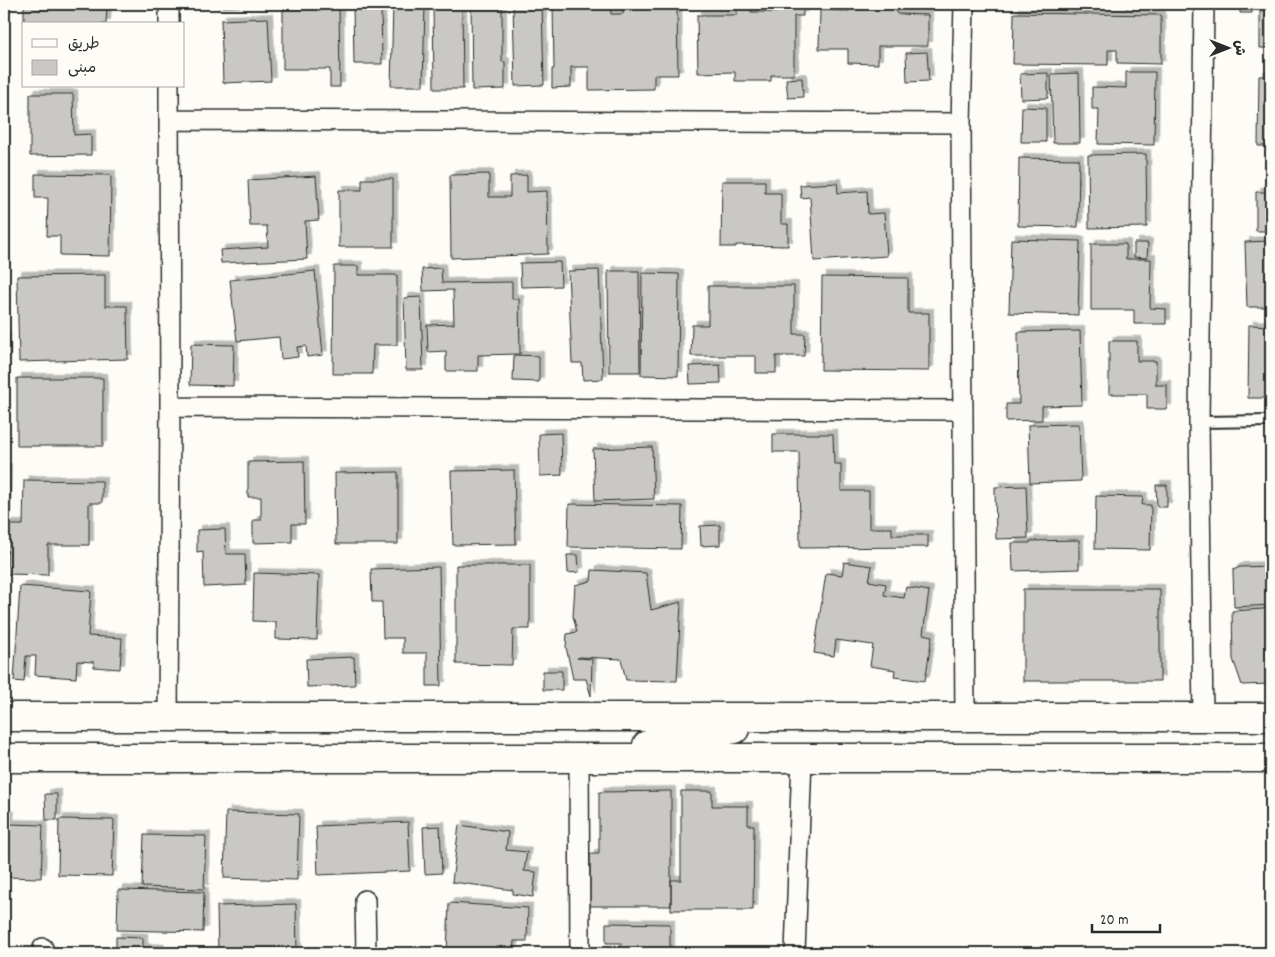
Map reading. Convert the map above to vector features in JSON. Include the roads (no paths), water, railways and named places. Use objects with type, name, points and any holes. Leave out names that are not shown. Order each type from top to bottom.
[{"type":"street","points":[[169,4],[169,22]]},
{"type":"street","points":[[964,4],[961,122],[965,717]]},
{"type":"street","points":[[1203,717],[1199,422],[1204,4]]},
{"type":"street","points":[[168,717],[170,407],[169,88]]},
{"type":"street","points":[[169,120],[961,122]]},
{"type":"street","points":[[170,407],[963,410]]},
{"type":"street","points":[[4,717],[1271,717]]},
{"type":"street","points":[[578,758],[803,717]]},
{"type":"street","points":[[4,758],[1271,758]]},
{"type":"street","points":[[578,758],[580,953]]},
{"type":"street","points":[[795,953],[802,758]]},
{"type":"street","points":[[365,900],[366,953]]},
{"type":"lane","points":[[1199,422],[1271,421]]}]
